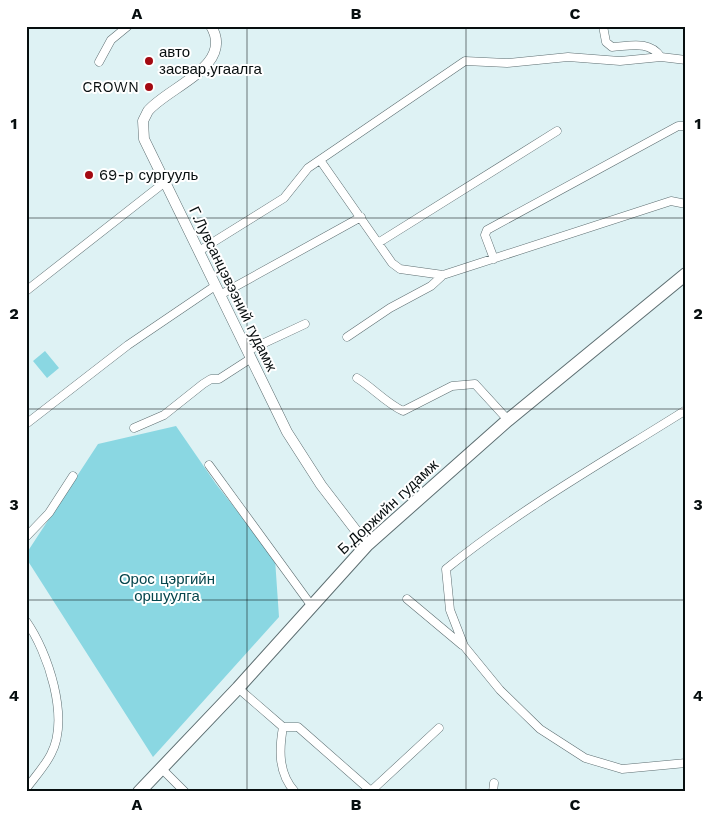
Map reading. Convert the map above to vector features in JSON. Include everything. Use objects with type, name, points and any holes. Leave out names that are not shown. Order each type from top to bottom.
[{"type":"main road","name":"Б.Доржийн гудамж","points":[[139,792],[238,688],[367,545],[508,420],[686,274]]},
{"type":"street","points":[[99,62],[111,40],[128,26]]},
{"type":"street","name":"Г.Лувсанцэвээний гудамж","points":[[212,26],[217,44],[216,52],[211,61],[153,105],[143,122],[144,139],[287,432],[321,485],[367,545]]},
{"type":"street","points":[[603,26],[606,42],[612,47],[646,45],[655,48],[661,57]]},
{"type":"street","points":[[199,251],[284,198],[303,172],[469,60],[499,63],[568,57],[620,61],[661,57],[686,60]]},
{"type":"street","points":[[494,259],[485,235],[487,230],[678,126],[686,126]]},
{"type":"street","points":[[378,242],[557,131]]},
{"type":"street","points":[[320,160],[392,263],[400,269],[443,275]]},
{"type":"street","points":[[26,291],[165,182]]},
{"type":"street","points":[[347,337],[390,308],[431,286],[443,275],[671,201],[686,204]]},
{"type":"street","points":[[26,424],[128,346],[217,291],[361,217]]},
{"type":"street","points":[[134,428],[164,415],[203,384],[211,379],[219,379],[249,355],[305,324]]},
{"type":"street","points":[[357,378],[373,388],[394,407],[403,411],[452,386],[475,384],[508,420]]},
{"type":"street","points":[[464,646],[450,610],[446,569],[478,543],[536,504],[686,410]]},
{"type":"street","points":[[209,465],[311,605]]},
{"type":"street","points":[[26,537],[49,514],[73,476]]},
{"type":"street","points":[[407,599],[464,646],[500,690],[540,729],[585,758],[622,769],[686,763]]},
{"type":"street","points":[[26,621],[50,667],[58,716],[58,734],[52,754],[26,789]]},
{"type":"street","points":[[238,688],[283,727],[298,727],[371,792],[439,728]]},
{"type":"street","points":[[283,727],[279,750],[286,782],[295,792]]},
{"type":"street","points":[[162,769],[185,792]]},
{"type":"street","points":[[493,792],[494,783]]},
{"type":"green space","points":[[45,351],[59,368],[47,378],[33,361]]},
{"type":"green space","name":"Орос цэргийн оршуулга","points":[[176,426],[216,484],[275,559],[279,617],[153,757],[26,558],[26,554],[98,444]]},
{"type":"place","name":"авто засвар,угаалга","points":[[149,61]]},
{"type":"place","name":"CROWN","points":[[149,87]]},
{"type":"place","name":"69-р сургууль","points":[[89,175]]}]
